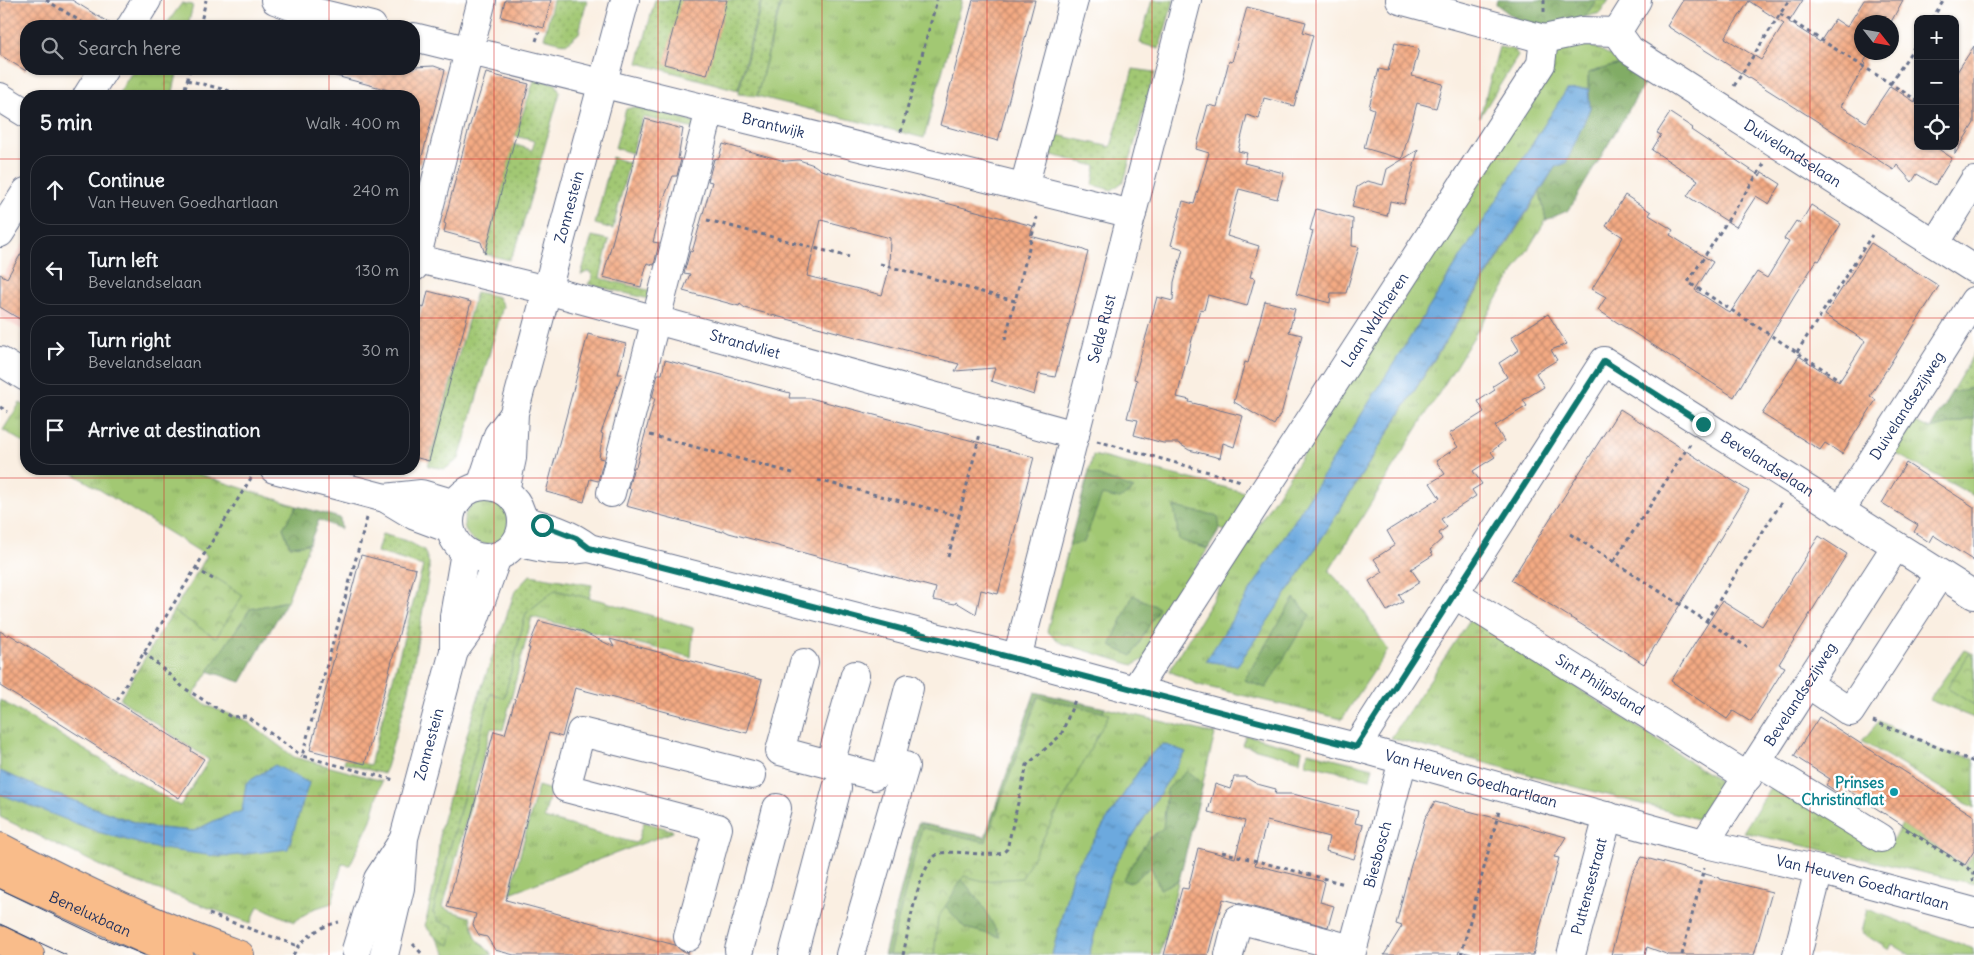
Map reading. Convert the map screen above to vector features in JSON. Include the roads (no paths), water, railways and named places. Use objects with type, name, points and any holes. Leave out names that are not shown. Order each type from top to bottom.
[{"type":"main road","points":[[0,847],[57,877],[173,929],[240,955]]},
{"type":"main road","name":"Beneluxbaan","points":[[0,873],[179,955]]},
{"type":"main road","points":[[0,940],[30,955]]},
{"type":"street","points":[[135,20],[147,0]]},
{"type":"street","points":[[275,0],[294,7],[347,20]]},
{"type":"street","points":[[420,238],[482,0]]},
{"type":"street","name":"Zonnestein","points":[[493,489],[498,436],[514,413],[625,0]]},
{"type":"street","points":[[1034,190],[1074,0]]},
{"type":"street","name":"Selde Rust","points":[[1017,658],[1187,0]]},
{"type":"street","points":[[1400,0],[1544,39],[1582,31],[1617,32],[1637,0]]},
{"type":"street","name":"Duivelandselaan","points":[[1617,32],[1630,50],[1974,269]]},
{"type":"street","name":"Brantwijk","points":[[420,38],[1132,214]]},
{"type":"street","name":"Laan Walcheren","points":[[1135,690],[1541,64],[1544,39]]},
{"type":"street","points":[[91,90],[100,75]]},
{"type":"street","points":[[0,97],[20,109]]},
{"type":"street","points":[[611,493],[710,110]]},
{"type":"street","points":[[1935,244],[1974,181]]},
{"type":"street","points":[[0,233],[20,201]]},
{"type":"street","name":"Strandvliet","points":[[420,262],[547,290],[1075,435]]},
{"type":"street","name":"Duivelandsezijweg","points":[[1840,511],[1974,302]]},
{"type":"street","points":[[0,361],[20,373]]},
{"type":"street","name":"Bevelandselaan","points":[[1356,747],[1604,361],[1974,595]]},
{"type":"street","points":[[273,475],[379,497],[421,494],[453,516]]},
{"type":"street","points":[[493,489],[514,499],[520,509],[512,540],[481,558],[466,552],[453,538],[453,516],[466,492],[493,489]]},
{"type":"street","name":"Zonnestein","points":[[454,650],[472,626],[512,540]]},
{"type":"street","name":"Van Heuven Goedhartlaan","points":[[512,540],[549,551],[571,551],[589,548],[1356,747],[1707,845],[1819,870],[1974,912]]},
{"type":"street","name":"Bevelandsezijweg","points":[[1707,845],[1752,769],[1896,546]]},
{"type":"street","name":"Zonnestein","points":[[384,955],[400,888],[404,838],[454,650],[454,616],[466,552]]},
{"type":"street","points":[[1808,684],[1850,712],[1940,574]]},
{"type":"street","name":"Sint Philipsland","points":[[1454,594],[1752,769],[1881,838]]},
{"type":"street","points":[[804,663],[780,751],[834,776],[889,771]]},
{"type":"street","points":[[793,955],[855,676]]},
{"type":"street","points":[[850,955],[889,771],[909,688]]},
{"type":"street","points":[[688,937],[718,828],[566,788],[581,732],[752,775]]},
{"type":"street","name":"Biesbosch","points":[[1229,955],[1238,919],[1351,952],[1403,760]]},
{"type":"street","points":[[739,950],[777,808]]},
{"type":"street","name":"Puttensestraat","points":[[1572,955],[1608,816]]},
{"type":"street","name":"Zonnestein","points":[[356,953],[378,879],[404,838]]},
{"type":"street","points":[[1797,955],[1819,870]]},
{"type":"water","points":[[1588,89],[1590,108],[1566,163],[1555,167],[1293,584],[1237,666],[1206,661],[1560,100],[1567,90]]},
{"type":"water","points":[[1163,744],[1186,752],[1117,861],[1108,883],[1089,955],[1052,955],[1073,872],[1148,757]]},
{"type":"water","points":[[275,765],[309,783],[288,849],[222,857],[155,848],[98,832],[0,794],[0,771],[52,793],[148,827],[194,831],[216,820],[242,811],[246,783]]},
{"type":"tram line","points":[[0,889],[98,936],[144,955]]},
{"type":"tram line","points":[[0,924],[66,955]]},
{"type":"place","name":"Prinses Christinaflat","points":[[1894,792]]}]
